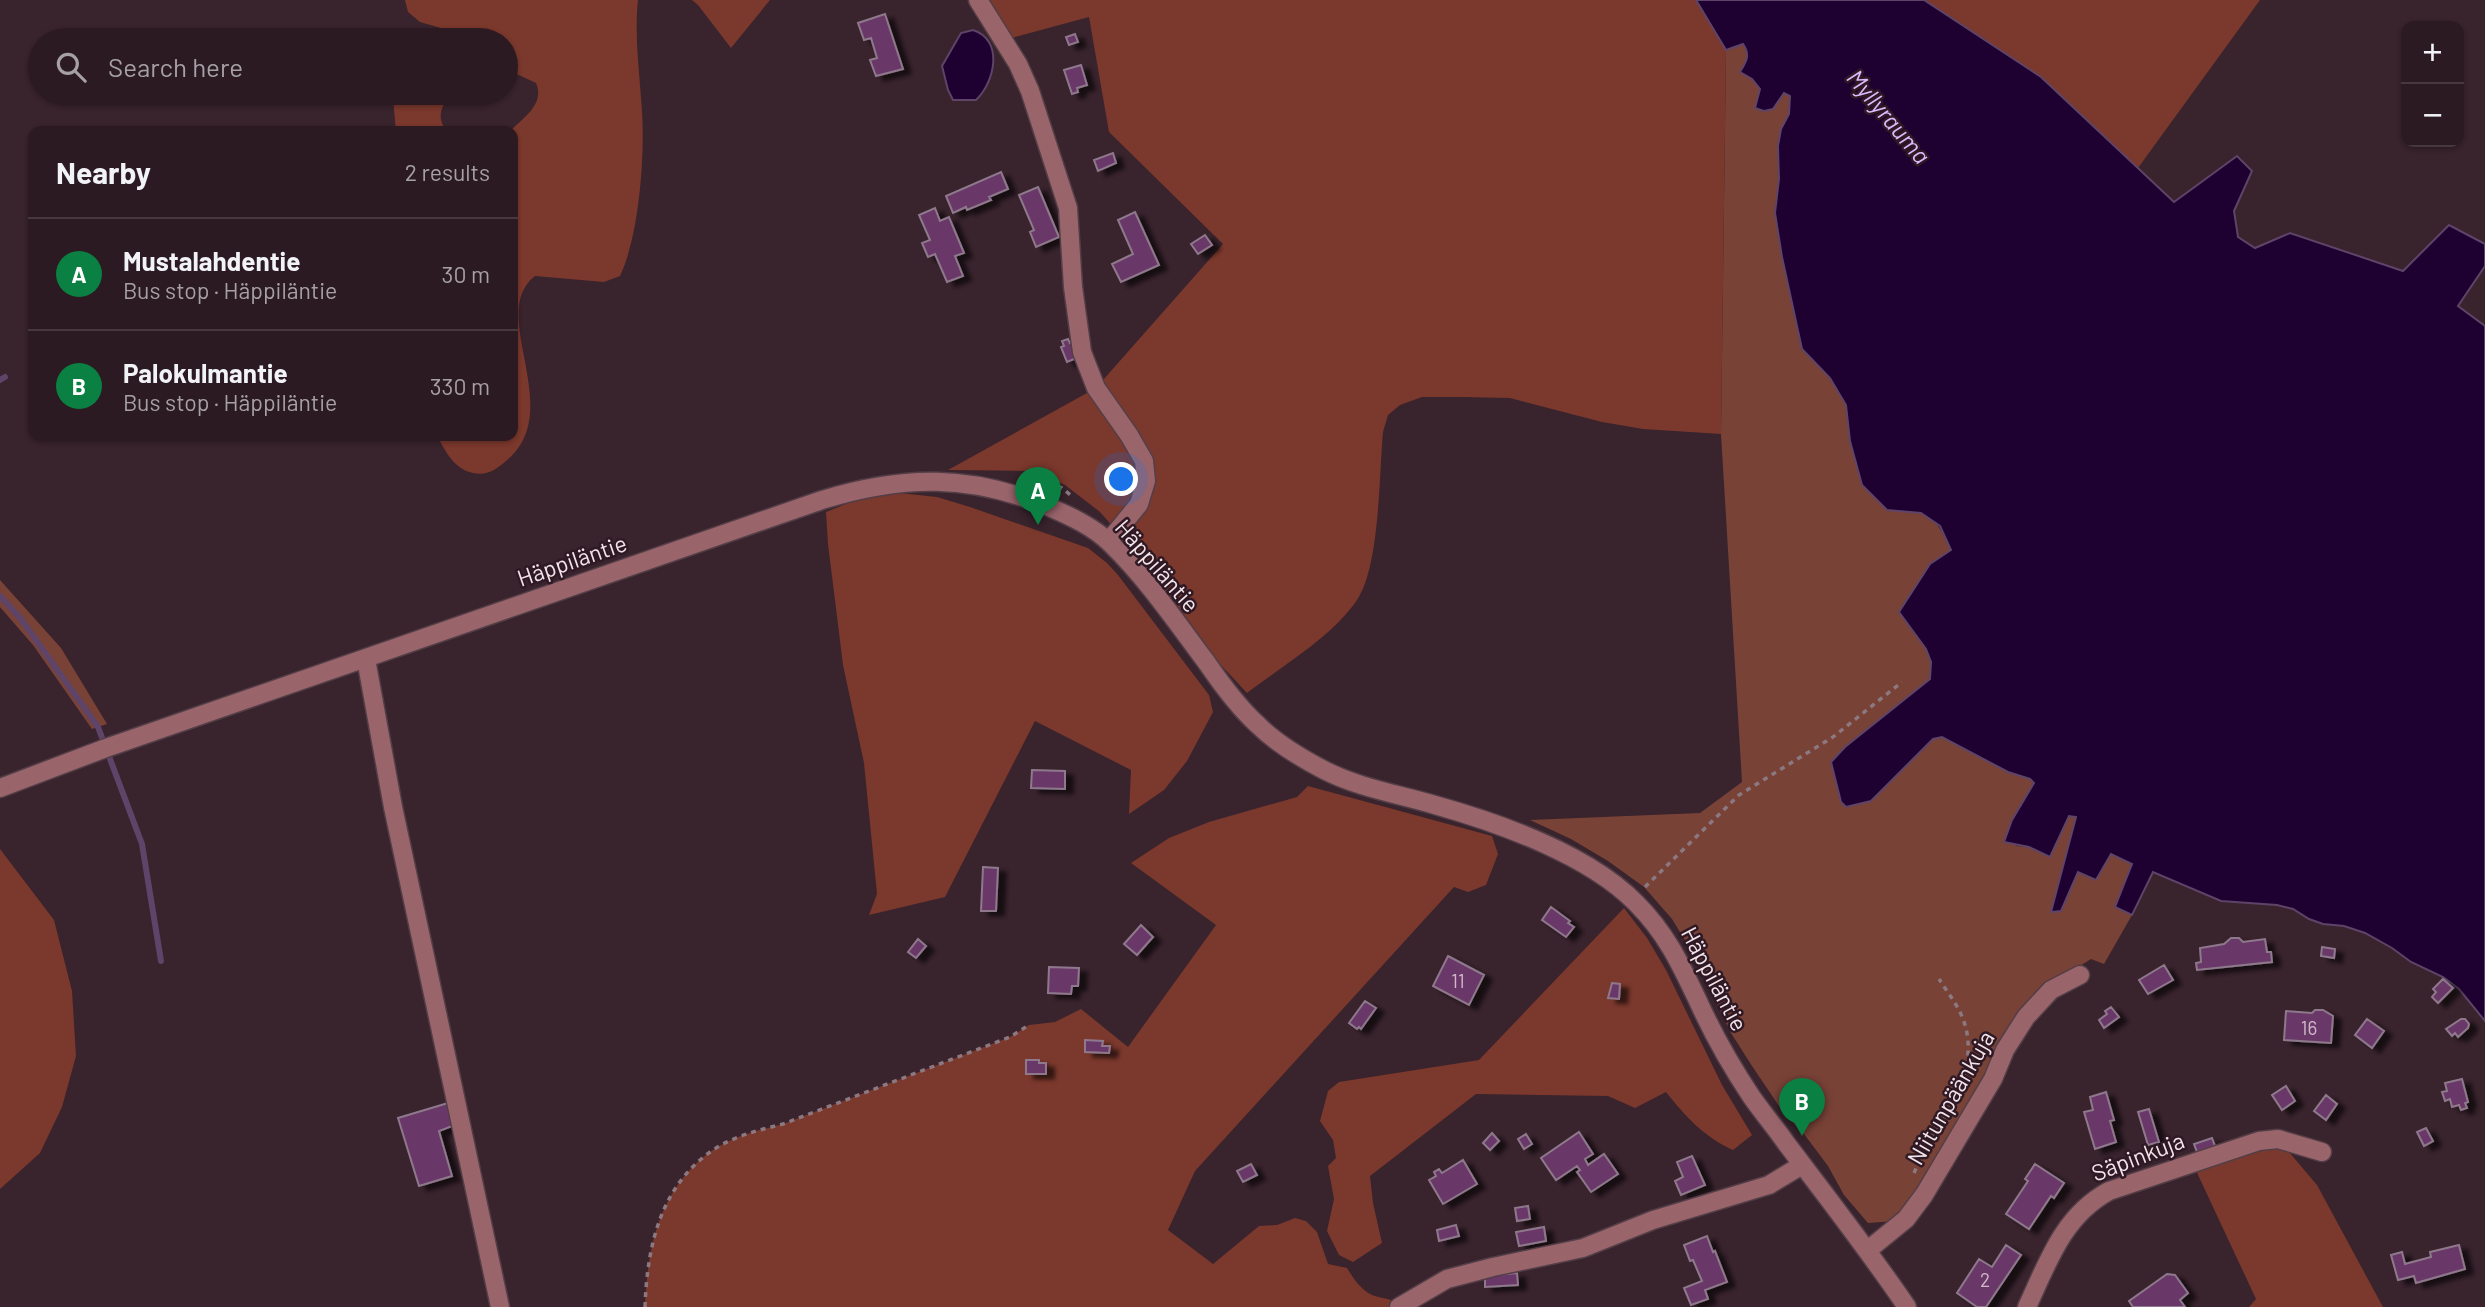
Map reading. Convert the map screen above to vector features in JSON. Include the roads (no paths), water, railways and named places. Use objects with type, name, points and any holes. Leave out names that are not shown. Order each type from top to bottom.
[{"type":"street","points":[[978,0],[1018,64],[1030,91],[1068,208],[1073,287],[1082,352],[1096,388],[1144,461],[1146,481],[1139,504],[1109,541]]},
{"type":"street","name":"Häppiläntie","points":[[0,788],[106,748],[861,488],[902,482],[985,485],[1032,500],[1076,519],[1109,541],[1236,701],[1258,726],[1291,750],[1325,771],[1364,786],[1438,805],[1508,829],[1563,852],[1633,899],[1659,929],[1680,962],[1738,1075],[1907,1307]]},
{"type":"street","points":[[366,659],[393,807],[500,1307]]},
{"type":"street","name":"Niitunpäänkuja","points":[[1868,1250],[1906,1219],[1924,1195],[1993,1079],[2005,1050],[2026,1017],[2051,990],[2080,975]]},
{"type":"street","name":"Säpinkuja","points":[[2027,1307],[2058,1239],[2092,1200],[2109,1191],[2259,1141],[2278,1139],[2322,1152]]},
{"type":"street","points":[[1399,1307],[1447,1279],[1583,1248],[1653,1220],[1769,1185],[1802,1165]]},
{"type":"water","name":"Myllyrauma","points":[[1696,0],[1924,0],[2041,77],[2174,202],[2237,156],[2252,171],[2234,211],[2238,237],[2255,248],[2290,233],[2403,271],[2449,225],[2485,244],[2485,266],[2458,306],[2485,326],[2485,1021],[2459,989],[2443,977],[2411,962],[2365,933],[2344,926],[2323,924],[2293,909],[2277,905],[2221,901],[2153,872],[2132,915],[2115,907],[2132,864],[2111,854],[2096,880],[2078,872],[2061,911],[2051,912],[2076,817],[2069,816],[2050,857],[2029,847],[2004,842],[2012,820],[2034,783],[1942,737],[1933,739],[1871,801],[1846,807],[1841,802],[1831,762],[1845,747],[1930,679],[1931,662],[1926,649],[1899,612],[1930,564],[1951,550],[1940,526],[1921,513],[1887,510],[1862,485],[1850,441],[1846,405],[1830,378],[1802,349],[1782,257],[1775,213],[1779,179],[1778,146],[1781,129],[1789,114],[1790,96],[1784,93],[1773,109],[1764,111],[1755,108],[1760,89],[1752,79],[1740,72],[1747,58],[1743,44],[1726,50]]},
{"type":"water","points":[[973,30],[983,35],[993,52],[992,73],[976,100],[953,100],[942,66],[961,33]]},
{"type":"waterway","points":[[0,380],[5,377]]},
{"type":"waterway","points":[[0,596],[21,619],[98,727],[142,844],[161,961]]},
{"type":"place","name":"Mustalahdentie","points":[[1038,525]]},
{"type":"place","name":"Palokulmantie","points":[[1802,1136]]}]
